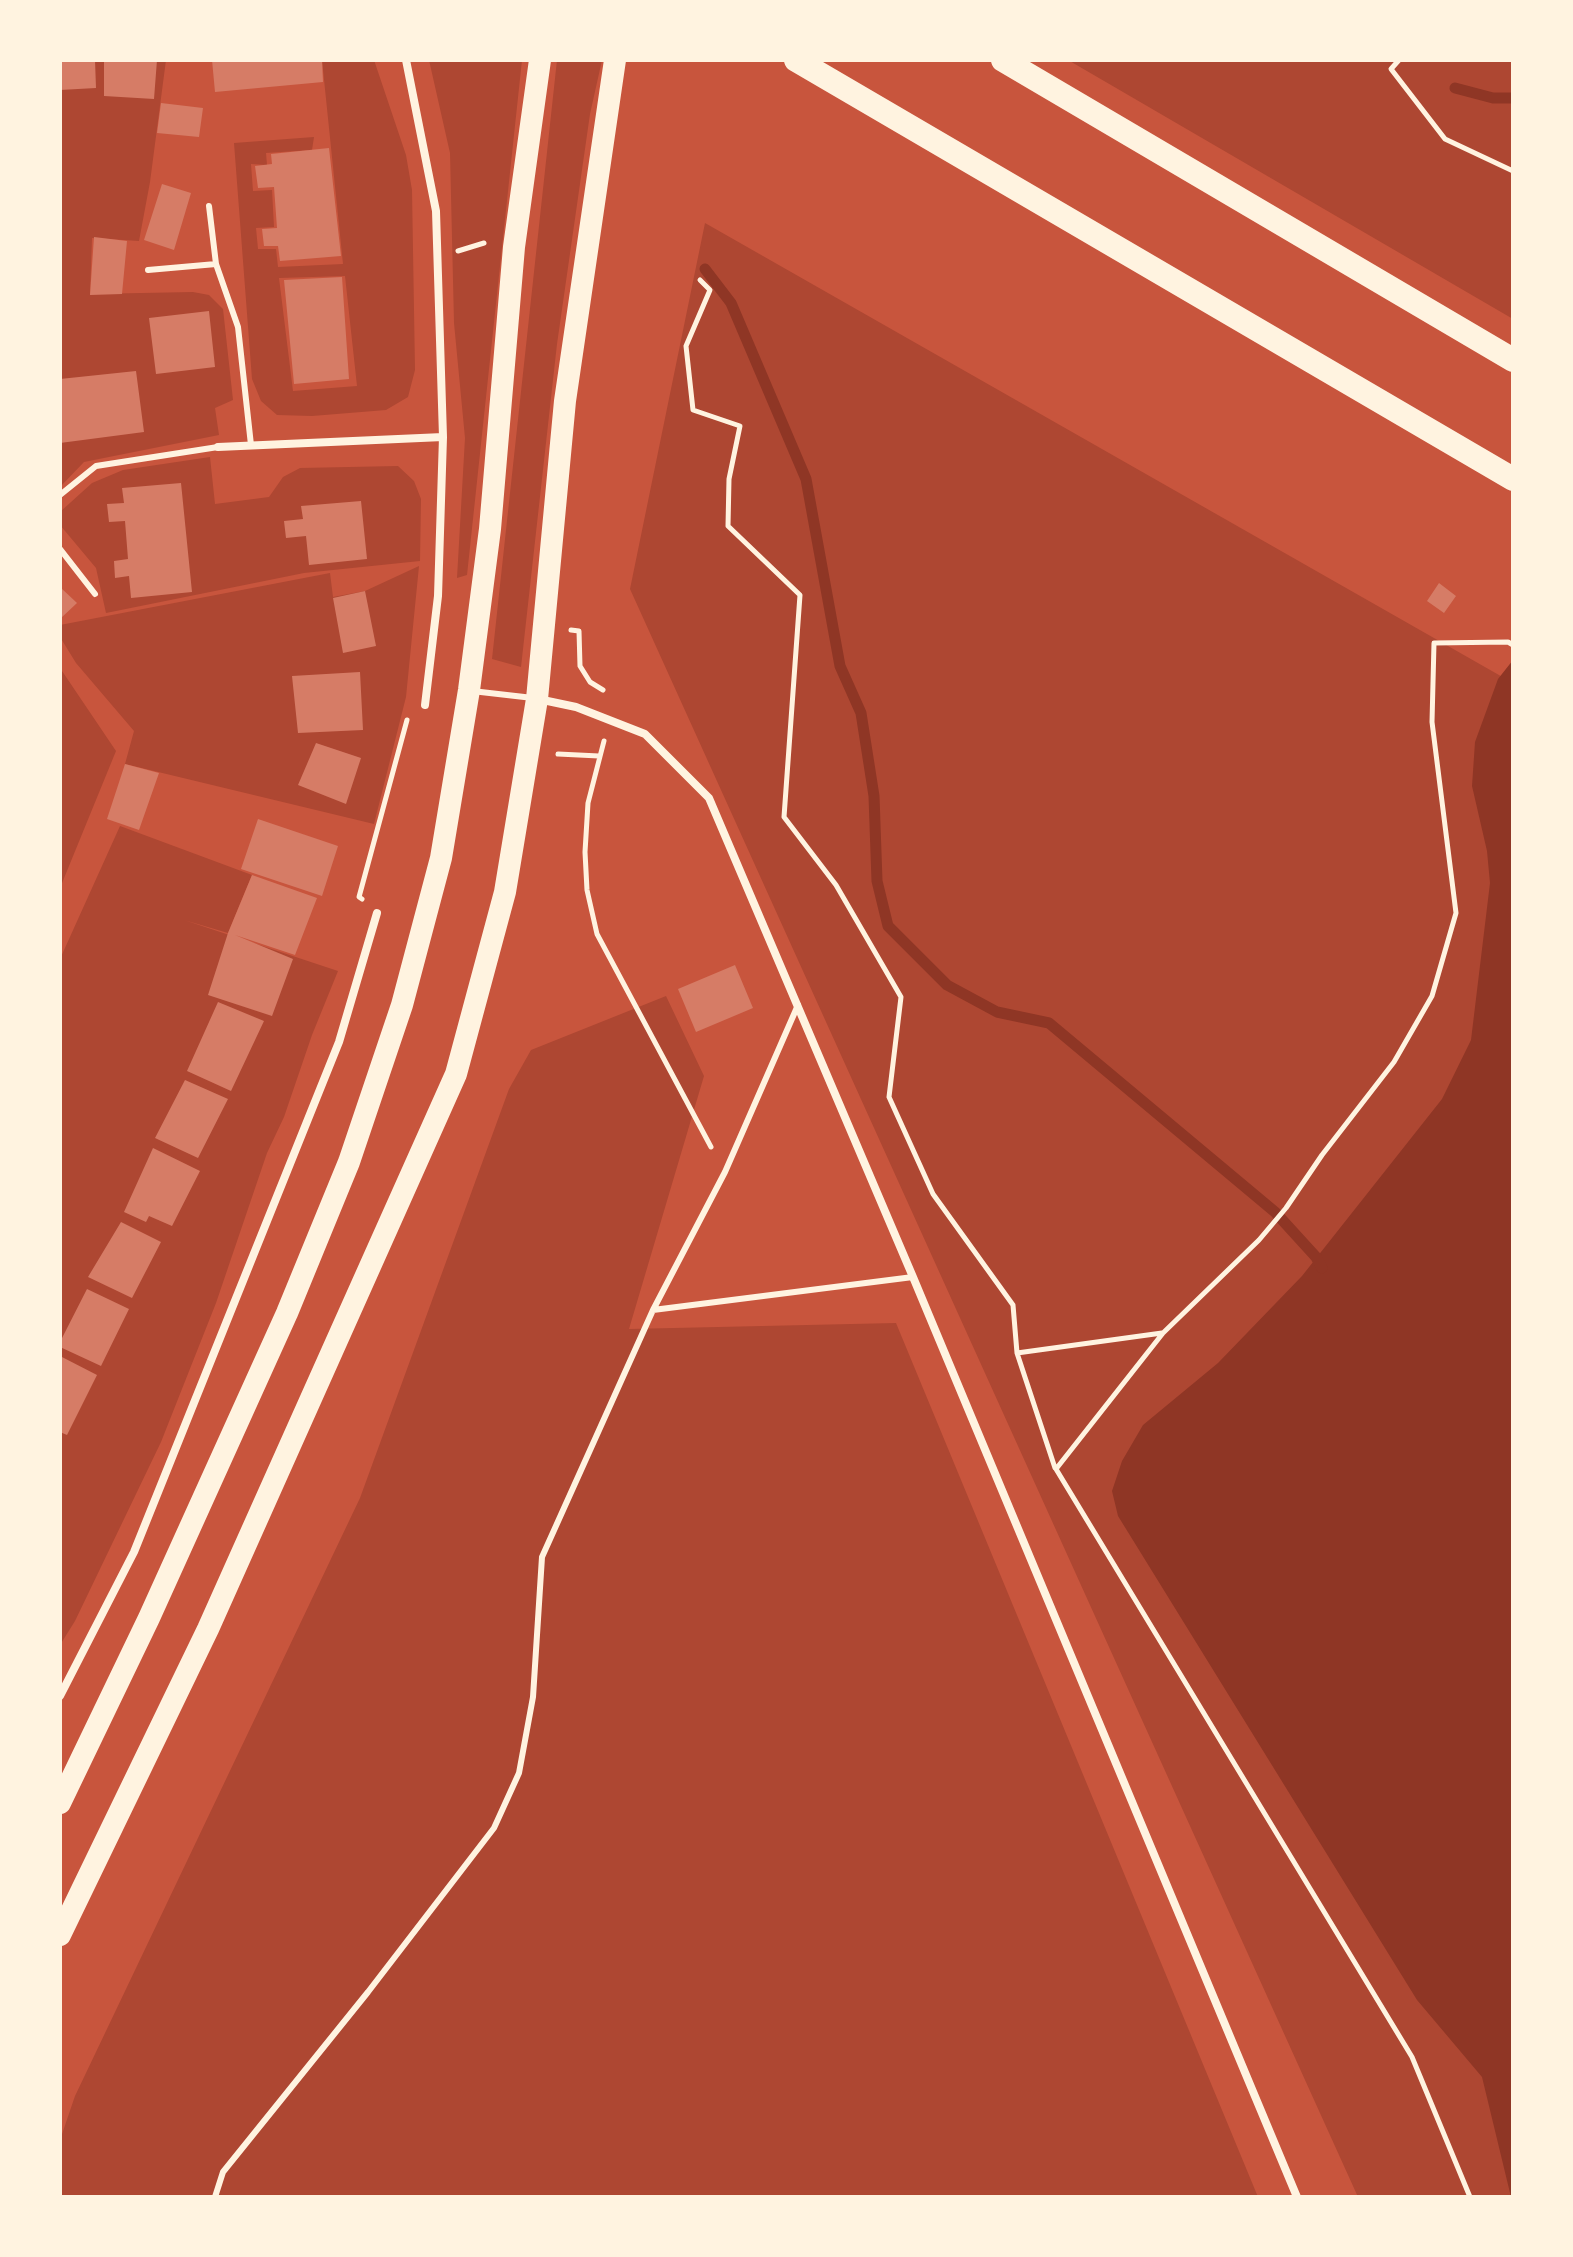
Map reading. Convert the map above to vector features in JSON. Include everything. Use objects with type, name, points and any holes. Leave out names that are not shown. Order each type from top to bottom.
[{"type":"highway","points":[[60,1803],[149,1618],[287,1313],[349,1162],[402,1005],[441,858],[469,690],[490,529],[514,247],[540,60]]},
{"type":"highway","points":[[60,1935],[208,1629],[456,1074],[505,892],[537,699],[565,401],[615,60]]},
{"type":"highway","points":[[796,60],[1513,479]]},
{"type":"highway","points":[[1003,60],[1513,360]]},
{"type":"street","points":[[406,60],[436,211],[443,437],[438,596],[425,705]]},
{"type":"street","points":[[218,447],[443,437]]},
{"type":"street","points":[[537,699],[576,707],[645,734],[709,798],[913,1277],[1297,2197]]},
{"type":"street","points":[[60,1696],[140,1537],[339,1042],[377,913]]},
{"type":"lane","points":[[209,206],[216,264],[238,327],[251,445]]},
{"type":"lane","points":[[148,270],[216,264]]},
{"type":"lane","points":[[60,495],[96,466],[218,447]]},
{"type":"lane","points":[[60,549],[95,594]]},
{"type":"lane","points":[[469,690],[537,699]]},
{"type":"lane","points":[[215,2197],[223,2172],[368,1992],[494,1828],[519,1773],[533,1697],[542,1557],[653,1310],[725,1172],[798,1005]]},
{"type":"lane","points":[[653,1310],[913,1277]]},
{"type":"path","points":[[1399,60],[1391,69],[1445,139],[1513,171]]},
{"type":"path","points":[[700,280],[710,290],[686,346],[693,410],[740,426],[729,479],[728,526],[800,595],[784,817],[836,885],[901,997],[889,1097],[933,1194],[1013,1305],[1017,1353],[1056,1469],[1412,2057],[1470,2197]]},
{"type":"path","points":[[544,628],[579,631],[580,666],[590,682],[620,696],[594,771],[587,815],[587,890],[597,934],[725,1172]]},
{"type":"path","points":[[1056,1469],[1163,1333],[1286,1208],[1322,1155],[1394,1062],[1432,996],[1456,913],[1432,722],[1434,643],[1508,642],[1513,645]]},
{"type":"path","points":[[377,913],[359,897],[409,714],[425,705]]},
{"type":"path","points":[[1017,1353],[1163,1333]]},
{"type":"shaded area","points":[[60,60],[166,60],[139,241],[92,238],[90,294],[193,292],[209,295],[223,309],[233,400],[215,408],[219,435],[84,462],[60,487]]},
{"type":"shaded area","points":[[322,60],[374,60],[406,155],[412,190],[415,370],[408,397],[386,410],[312,416],[277,415],[261,401],[252,379],[234,143],[314,137],[312,150],[266,153],[267,165],[251,164],[253,191],[272,190],[274,227],[256,228],[258,249],[276,249],[278,267],[343,264]],"holes":[[[345,276],[357,386],[293,391],[279,278]]]},
{"type":"shaded area","points":[[429,60],[522,60],[467,575],[457,578],[465,438],[454,323],[450,153]]},
{"type":"shaded area","points":[[557,60],[602,60],[590,114],[557,344],[521,667],[492,659]]},
{"type":"shaded area","points":[[1068,60],[1513,60],[1513,319]]},
{"type":"shaded area","points":[[705,223],[1513,683],[1513,2197],[1358,2197],[630,589]]},
{"type":"shaded area","points":[[210,457],[215,504],[269,497],[283,477],[300,468],[398,466],[414,481],[421,499],[420,561],[304,573],[106,613],[96,568],[60,525],[60,512],[92,483],[123,470]]},
{"type":"shaded area","points":[[419,566],[406,697],[374,824],[125,764],[134,731],[76,663],[60,637],[60,625],[330,573],[333,597],[365,591]]},
{"type":"shaded area","points":[[1513,660],[1511,2197],[1482,2077],[1417,2000],[1118,1516],[1112,1491],[1122,1461],[1143,1425],[1218,1363],[1302,1276],[1442,1099],[1471,1040],[1490,883],[1487,851],[1472,786],[1475,742],[1498,679]]},
{"type":"shaded area","points":[[60,668],[116,751],[60,888]]},
{"type":"shaded area","points":[[120,826],[252,875],[228,933],[184,920],[338,971],[284,1117],[267,1153],[216,1303],[161,1442],[75,1621],[60,1645],[60,959]]},
{"type":"shaded area","points":[[666,996],[704,1076],[629,1329],[896,1323],[1258,2197],[60,2197],[60,2140],[75,2096],[360,1498],[509,1089],[531,1050]]},
{"type":"building","points":[[60,60],[95,60],[96,88],[60,90]]},
{"type":"building","points":[[104,60],[157,60],[154,99],[104,96]]},
{"type":"building","points":[[212,60],[322,60],[323,82],[215,92]]},
{"type":"building","points":[[161,103],[203,108],[199,137],[157,133]]},
{"type":"building","points":[[329,148],[341,256],[280,261],[278,246],[264,246],[262,229],[277,228],[274,187],[258,188],[255,166],[272,164],[271,154]]},
{"type":"building","points":[[162,184],[191,193],[174,250],[144,240]]},
{"type":"building","points":[[94,237],[127,241],[122,294],[90,295]]},
{"type":"building","points":[[342,277],[349,379],[294,384],[284,280]]},
{"type":"building","points":[[209,311],[215,367],[156,374],[149,318]]},
{"type":"building","points":[[136,371],[144,432],[60,443],[60,379]]},
{"type":"building","points":[[181,483],[192,592],[131,598],[129,576],[115,578],[114,561],[128,559],[125,521],[109,522],[107,504],[124,503],[122,488]]},
{"type":"building","points":[[361,501],[367,559],[309,565],[306,536],[286,538],[284,521],[303,519],[301,506]]},
{"type":"building","points":[[1439,583],[1456,596],[1444,613],[1427,601]]},
{"type":"building","points":[[60,587],[77,603],[60,619]]},
{"type":"building","points":[[365,591],[376,646],[343,653],[333,598]]},
{"type":"building","points":[[360,672],[363,730],[298,733],[292,676]]},
{"type":"building","points":[[316,743],[361,758],[346,804],[298,785]]},
{"type":"building","points":[[125,764],[159,773],[139,830],[107,819]]},
{"type":"building","points":[[258,819],[338,846],[322,896],[241,869]]},
{"type":"building","points":[[252,875],[317,898],[295,955],[235,935],[293,959],[272,1016],[208,995],[228,933]]},
{"type":"building","points":[[735,965],[753,1008],[696,1032],[678,989]]},
{"type":"building","points":[[218,1002],[264,1021],[231,1091],[187,1071]]},
{"type":"building","points":[[185,1080],[228,1099],[198,1158],[155,1138]]},
{"type":"building","points":[[153,1148],[200,1171],[172,1226],[149,1216],[146,1222],[124,1212]]},
{"type":"building","points":[[121,1222],[161,1242],[132,1298],[88,1277]]},
{"type":"building","points":[[87,1289],[129,1309],[101,1366],[60,1347]]},
{"type":"building","points":[[60,1356],[97,1375],[67,1435],[60,1432]]},
{"type":"waterway","points":[[1455,88],[1493,98],[1513,98]]},
{"type":"waterway","points":[[705,269],[731,303],[806,479],[840,666],[861,713],[874,796],[877,881],[888,926],[947,985],[997,1012],[1049,1023],[1275,1212],[1316,1257],[1322,1268]]}]
